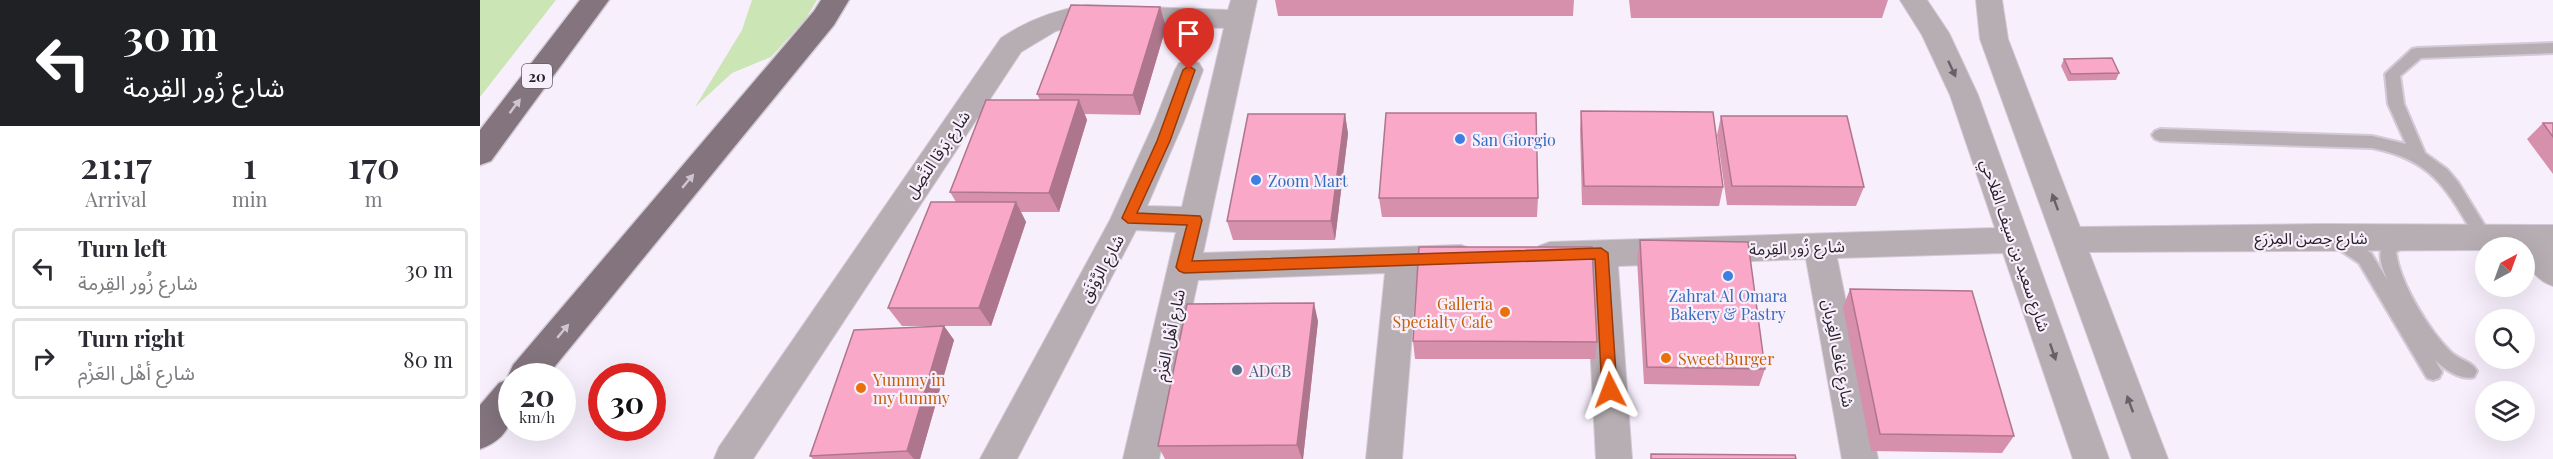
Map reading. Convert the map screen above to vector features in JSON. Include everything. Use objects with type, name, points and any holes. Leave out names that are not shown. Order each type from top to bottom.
[{"type":"main road","name":"20","points":[[480,153],[595,0]]},
{"type":"main road","points":[[537,363],[829,9],[849,0]]},
{"type":"main road","points":[[480,432],[498,411]]},
{"type":"street","name":"شارع سعيد بن سيف الفلاحي","points":[[1913,0],[1935,33],[1964,95],[2091,459]]},
{"type":"street","name":"شارع سعيد بن سيف الفلاحي","points":[[1931,0],[1938,17],[1935,33]]},
{"type":"street","points":[[1974,0],[1982,23],[1994,39]]},
{"type":"street","points":[[1989,0],[1994,39],[2150,459]]},
{"type":"street","name":"شارع أهْل العَزْم","points":[[1141,459],[1242,9]]},
{"type":"street","name":"شارع بَرقا النِّصِل","points":[[732,459],[1011,45],[1045,23],[1066,17],[1242,9]]},
{"type":"street","name":"شارع الرَّوْنَق","points":[[998,459],[1128,218],[1163,141],[1189,70]]},
{"type":"street","points":[[1128,218],[1195,220]]},
{"type":"street","name":"شارع حِصن المِزرَع","points":[[2069,240],[2475,237]]},
{"type":"street","points":[[2541,238],[2553,273]]},
{"type":"street","name":"شارع زُور القِرمة","points":[[1519,256],[2014,240]]},
{"type":"street","name":"شارع غاف الغِربان","points":[[1819,246],[1860,459]]},
{"type":"street","points":[[1601,253],[1614,459]]},
{"type":"street","points":[[1184,267],[1484,257]]},
{"type":"street","points":[[1384,459],[1402,260]]},
{"type":"lane","points":[[2417,153],[2396,104],[2392,74],[2416,53],[2553,48]]},
{"type":"lane","points":[[2160,135],[2372,142],[2394,145],[2417,153],[2437,167],[2451,183],[2484,237]]},
{"type":"lane","points":[[2322,237],[2347,244],[2366,258],[2433,372]]},
{"type":"lane","points":[[2405,237],[2391,247],[2388,254],[2390,272],[2437,349],[2456,366],[2468,371]]},
{"type":"green space","points":[[480,0],[556,0],[480,97]]},
{"type":"green space","points":[[752,0],[817,0],[805,20],[771,57],[732,73],[695,107],[742,30]]},
{"type":"building","points":[[1071,5],[1160,7],[1133,95],[1037,94]]},
{"type":"building","points":[[2112,58],[2119,73],[2071,74],[2064,59]]},
{"type":"building","points":[[986,100],[1079,100],[1049,193],[950,192]]},
{"type":"building","points":[[1581,111],[1713,112],[1723,187],[1584,186]]},
{"type":"building","points":[[1386,113],[1536,113],[1538,198],[1379,198]]},
{"type":"building","points":[[1248,114],[1345,114],[1331,221],[1227,221]]},
{"type":"building","points":[[1721,116],[1847,116],[1864,187],[1732,186]]},
{"type":"building","points":[[2543,123],[2553,123],[2553,137]]},
{"type":"building","points":[[931,202],[1016,202],[979,308],[888,308]]},
{"type":"building","points":[[1640,240],[1748,242],[1765,369],[1647,367]]},
{"type":"building","name":"Galleria Specialty Cafe","points":[[1419,247],[1592,247],[1597,342],[1413,341]]},
{"type":"building","points":[[1850,289],[1972,291],[2014,436],[1880,434]]},
{"type":"building","points":[[1314,303],[1297,445],[1158,446],[1187,304]]},
{"type":"building","points":[[944,326],[907,451],[810,456],[854,330]]},
{"type":"building","points":[[1651,454],[1795,455],[1796,459],[1651,459]]},
{"type":"place","name":"San Giorgio","points":[[1460,139]]},
{"type":"place","name":"Zoom Mart","points":[[1256,180]]},
{"type":"place","name":"Zahrat Al Omara Bakery & Pastry","points":[[1728,276]]},
{"type":"place","name":"Galleria Specialty Cafe","points":[[1505,312]]},
{"type":"place","name":"Sweet Burger","points":[[1666,358]]},
{"type":"place","name":"ADCB","points":[[1237,370]]},
{"type":"place","name":"Yummy in my tummy","points":[[861,388]]},
{"type":"route","points":[[1189,70],[1163,141],[1128,218],[1195,220],[1184,267],[1601,253],[1610,390]]}]
